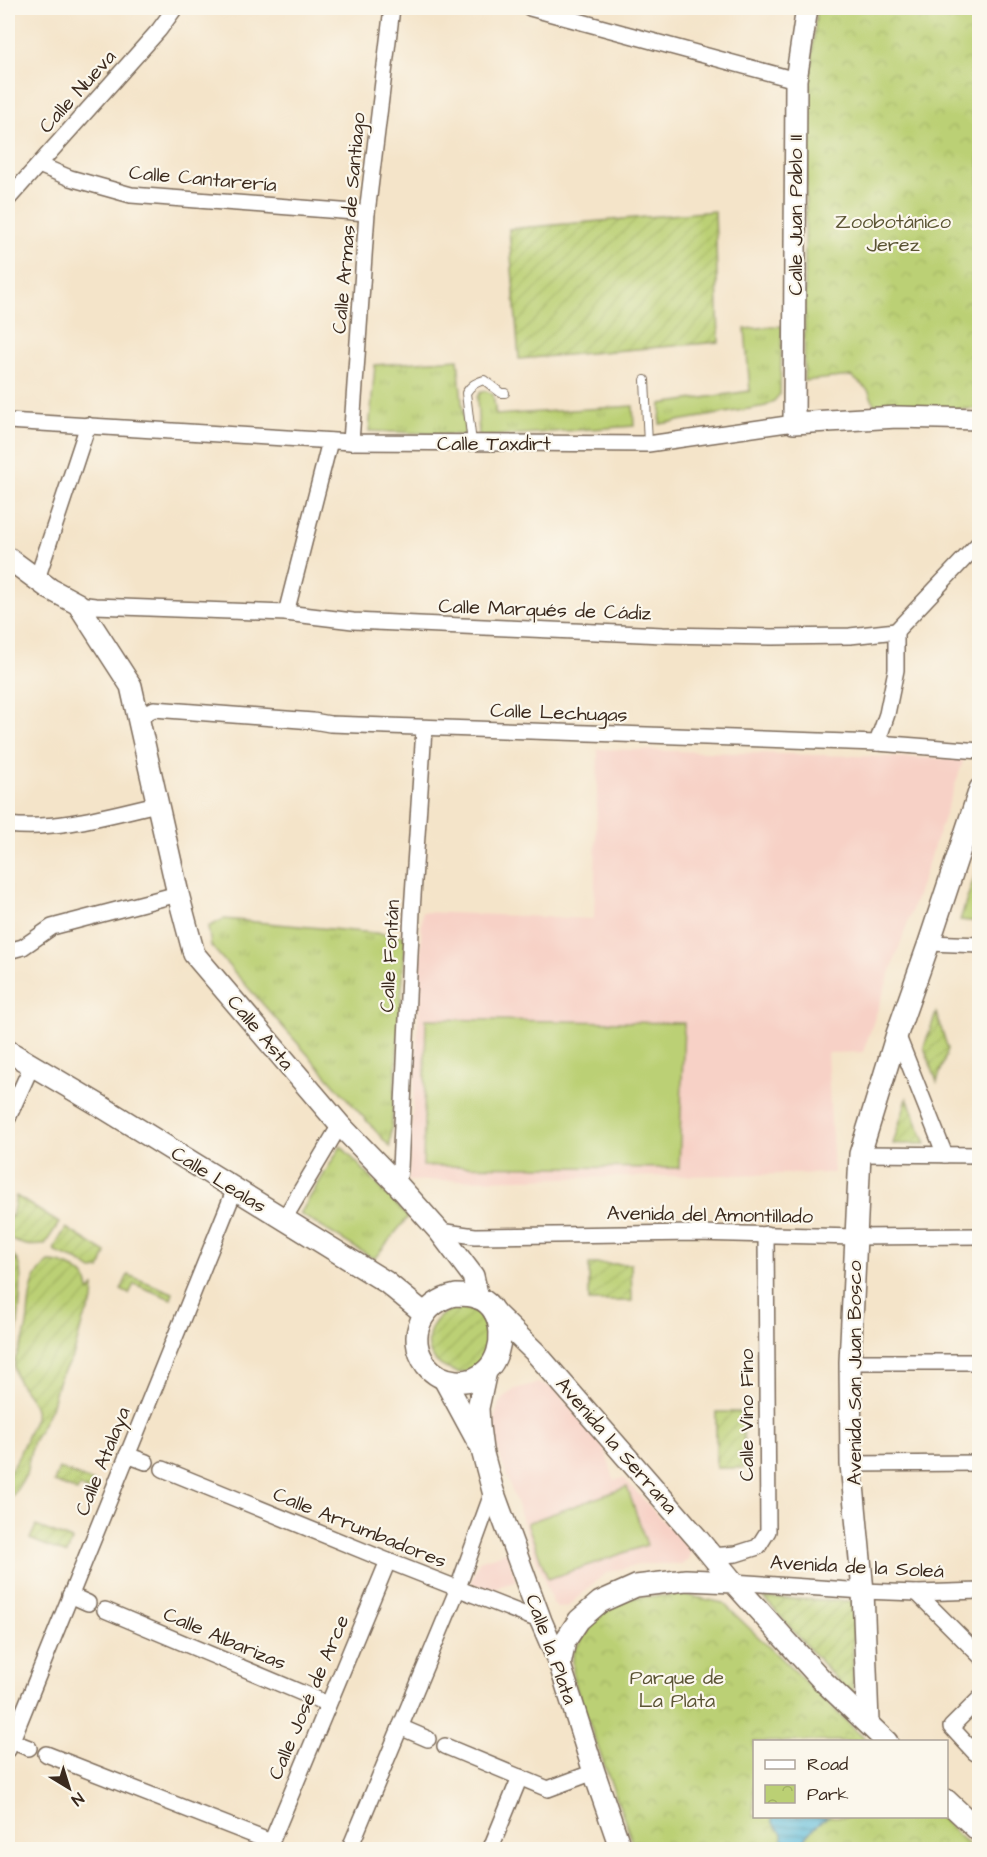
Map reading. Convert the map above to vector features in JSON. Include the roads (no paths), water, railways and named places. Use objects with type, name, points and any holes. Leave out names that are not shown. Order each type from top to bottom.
[{"type":"street","name":"Calle Nueva","points":[[8,199],[159,30],[175,8]]},
{"type":"street","name":"Calle Armas de Santiago","points":[[351,442],[367,213],[392,8]]},
{"type":"street","points":[[530,8],[796,80]]},
{"type":"street","name":"Calle Juan Pablo II","points":[[794,423],[796,80],[807,8]]},
{"type":"street","name":"Calle Cantarería","points":[[39,165],[70,178],[131,195],[367,213]]},
{"type":"street","name":"Calle Taxdirt","points":[[8,421],[351,442],[648,444],[794,423],[897,417],[980,419]]},
{"type":"street","points":[[37,579],[88,425]]},
{"type":"street","points":[[286,613],[330,441]]},
{"type":"street","points":[[877,743],[887,714],[896,670],[896,631],[980,542]]},
{"type":"street","points":[[8,558],[50,589],[78,604]]},
{"type":"street","name":"Calle Marqués de Cádiz","points":[[78,604],[286,613],[353,621],[663,634],[772,637],[850,636],[896,631]]},
{"type":"street","name":"Calle Asta","points":[[78,604],[131,686],[178,894],[194,954],[340,1125],[440,1231],[473,1276],[478,1298]]},
{"type":"street","name":"Calle Lechugas","points":[[139,717],[154,709],[330,724],[424,729],[877,743],[980,751]]},
{"type":"street","name":"Calle Fontán","points":[[398,1185],[424,729]]},
{"type":"street","name":"Avenida San Juan Bosco","points":[[863,1591],[851,1464],[850,1362],[860,1154],[897,1034],[980,789]]},
{"type":"street","points":[[8,825],[22,827],[62,824],[157,804]]},
{"type":"street","points":[[8,951],[23,947],[52,927],[178,894]]},
{"type":"street","points":[[929,943],[980,945]]},
{"type":"street","points":[[897,1034],[945,1155]]},
{"type":"street","name":"Calle Lealas","points":[[8,1051],[386,1282],[425,1314]]},
{"type":"street","points":[[8,1118],[32,1065]]},
{"type":"street","points":[[285,1219],[340,1125]]},
{"type":"street","points":[[860,1154],[980,1155]]},
{"type":"street","name":"Calle Atalaya","points":[[9,1745],[235,1189]]},
{"type":"street","name":"Avenida del Amontillado","points":[[440,1231],[475,1236],[624,1233],[855,1237],[980,1236]]},
{"type":"street","name":"Calle Vino Fino","points":[[712,1556],[736,1554],[758,1547],[768,1531],[766,1234]]},
{"type":"street","points":[[449,1296],[478,1298],[495,1313],[500,1327],[497,1353],[486,1371],[464,1381],[455,1382],[444,1379],[435,1374],[426,1364],[417,1343],[419,1322],[435,1304],[449,1296]]},
{"type":"street","name":"Avenida la Serrana","points":[[495,1313],[535,1352],[733,1582],[822,1680],[885,1740]]},
{"type":"street","points":[[850,1362],[980,1362]]},
{"type":"street","name":"Calle la Plata","points":[[486,1371],[478,1408],[482,1450],[493,1491],[541,1621],[560,1665],[621,1850]]},
{"type":"street","name":"Calle la Plata","points":[[444,1379],[482,1450]]},
{"type":"street","points":[[127,1455],[146,1462]]},
{"type":"street","points":[[851,1464],[980,1463]]},
{"type":"street","name":"Calle Arrumbadores","points":[[163,1469],[541,1621]]},
{"type":"street","points":[[349,1850],[457,1588],[493,1491]]},
{"type":"street","points":[[477,1536],[492,1525],[507,1528]]},
{"type":"street","name":"Calle José de Arce","points":[[269,1846],[388,1561]]},
{"type":"street","points":[[560,1665],[565,1641],[579,1620],[600,1602],[636,1586],[686,1580],[733,1582]]},
{"type":"street","name":"Avenida de la Soleá","points":[[733,1582],[917,1593],[980,1591]]},
{"type":"street","points":[[863,1591],[868,1722]]},
{"type":"street","points":[[917,1593],[980,1656]]},
{"type":"street","points":[[70,1595],[88,1603]]},
{"type":"street","name":"Calle Albarizas","points":[[105,1610],[328,1704]]},
{"type":"street","points":[[980,1698],[951,1727],[975,1753],[980,1748]]},
{"type":"street","points":[[400,1727],[428,1739]]},
{"type":"street","points":[[9,1745],[29,1748]]},
{"type":"street","points":[[445,1746],[548,1789],[594,1772]]},
{"type":"street","points":[[46,1754],[269,1846]]},
{"type":"street","points":[[490,1850],[520,1777]]},
{"type":"street","points":[[948,1802],[980,1832]]},
{"type":"lane","points":[[472,443],[466,393],[475,383],[484,380],[501,393],[505,393]]},
{"type":"lane","points":[[645,380],[648,444]]},
{"type":"water","points":[[772,1818],[827,1818],[811,1830],[800,1850],[783,1849],[782,1834]]},
{"type":"park label","name":"Zoobotánico Jerez","points":[[893,232]]},
{"type":"park label","name":"Parque de La Plata","points":[[677,1688]]}]
